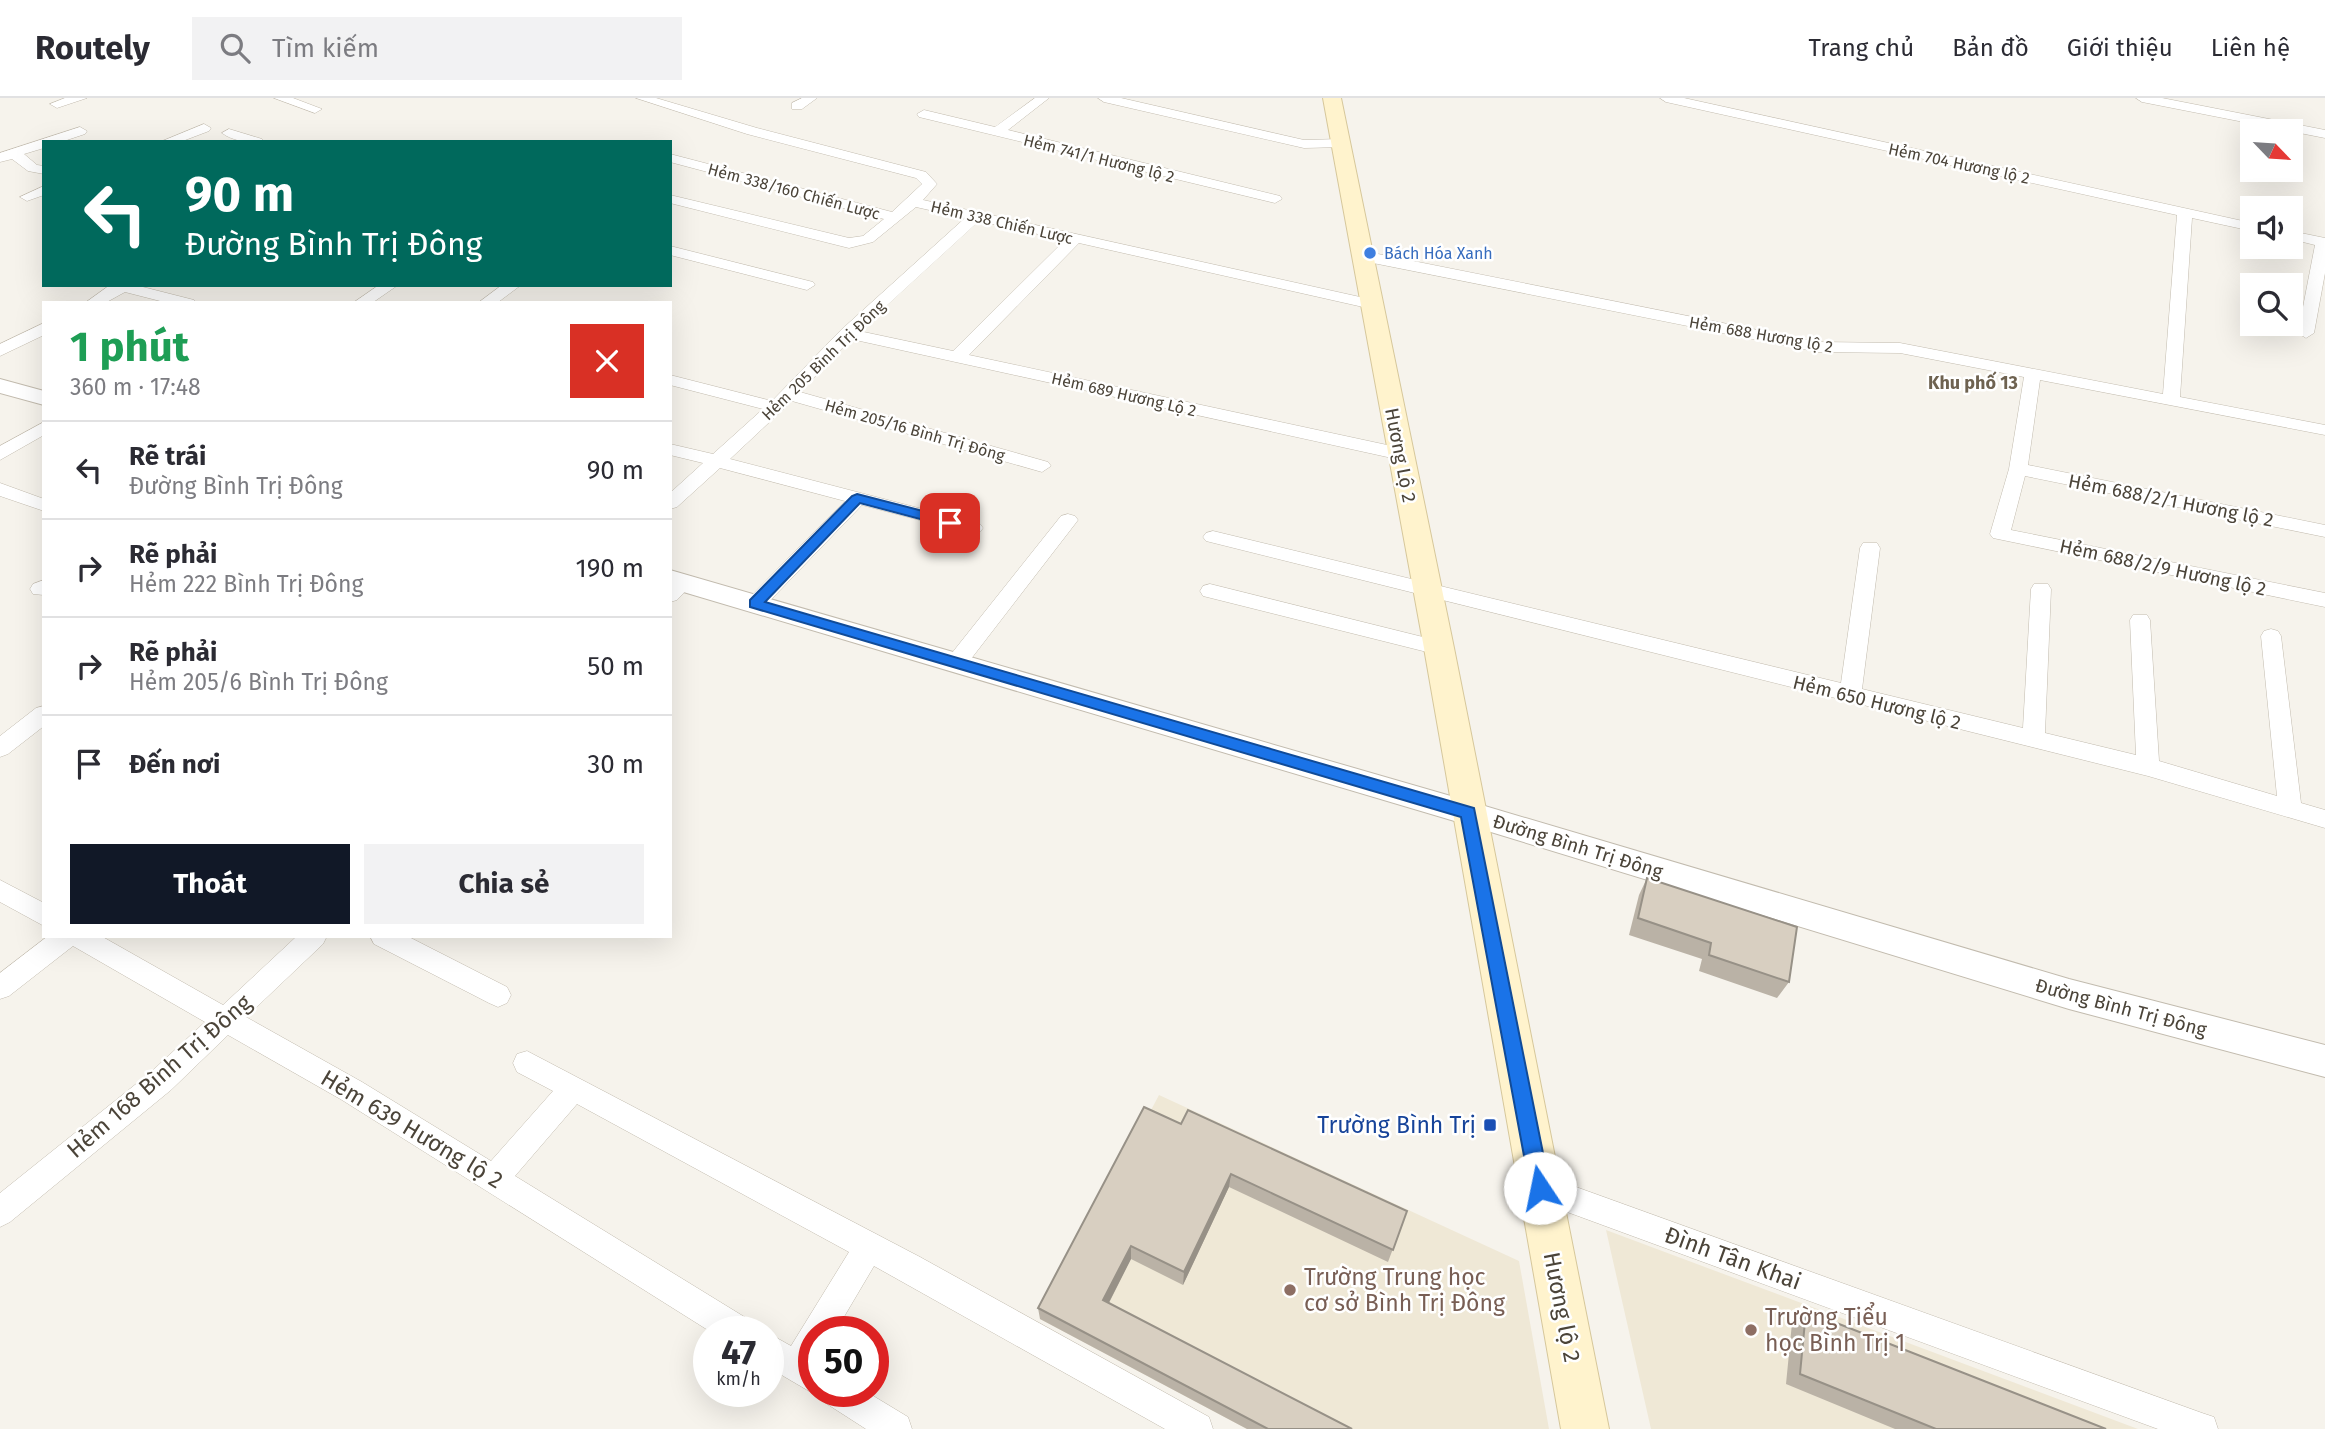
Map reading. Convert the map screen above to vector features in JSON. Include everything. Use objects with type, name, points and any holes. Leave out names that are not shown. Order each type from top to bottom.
[{"type":"main road","name":"Hương Lộ 2","points":[[1332,98],[1428,590],[1468,813]]},
{"type":"main road","name":"Hương lộ 2","points":[[1468,813],[1585,1429]]},
{"type":"street","points":[[57,104],[81,98]]},
{"type":"street","points":[[280,98],[316,109]]},
{"type":"street","name":"Hẻm 338 Chiến Lược","points":[[642,98],[752,131],[921,175],[930,184],[913,202],[1372,304]]},
{"type":"street","points":[[797,106],[811,98]]},
{"type":"street","points":[[997,132],[1043,98]]},
{"type":"street","points":[[1104,98],[1304,144],[1342,143]]},
{"type":"street","name":"Hẻm 704 Hương lộ 2","points":[[1666,98],[2240,224]]},
{"type":"street","points":[[2142,98],[2325,134]]},
{"type":"street","name":"Hẻm 741/1 Hương lộ 2","points":[[924,114],[1275,200]]},
{"type":"street","points":[[172,140],[204,128]]},
{"type":"street","points":[[51,140],[80,131]]},
{"type":"street","points":[[229,133],[251,140]]},
{"type":"street","points":[[7,156],[42,143]]},
{"type":"street","points":[[7,156],[42,170]]},
{"type":"street","name":"Hẻm 338/160 Chiến Lược","points":[[672,159],[895,217],[913,202]]},
{"type":"street","points":[[27,197],[42,192]]},
{"type":"street","points":[[672,199],[849,243],[868,239],[895,217]]},
{"type":"street","points":[[2171,400],[2185,212]]},
{"type":"street","name":"Hẻm 205 Bình Trị Đông","points":[[672,501],[782,400],[848,333],[975,217]]},
{"type":"street","points":[[958,356],[1075,239]]},
{"type":"street","points":[[2303,239],[2324,243],[2306,333]]},
{"type":"street","points":[[672,251],[807,285]]},
{"type":"street","name":"Hẻm 688 Hương lộ 2","points":[[1363,256],[1818,347],[1900,348],[2325,430]]},
{"type":"street","points":[[96,301],[118,287]]},
{"type":"street","points":[[124,287],[180,301]]},
{"type":"street","points":[[364,301],[387,287]]},
{"type":"street","points":[[489,301],[510,287]]},
{"type":"street","points":[[0,351],[42,329]]},
{"type":"street","name":"Hẻm 689 Hương Lộ 2","points":[[848,333],[1401,454]]},
{"type":"street","points":[[2018,469],[2033,373]]},
{"type":"street","name":"Hẻm 205/16 Bình Trị Đông","points":[[672,380],[782,400],[1042,466]]},
{"type":"street","points":[[0,386],[42,397]]},
{"type":"street","points":[[0,454],[42,428]]},
{"type":"street","points":[[672,450],[973,528]]},
{"type":"street","name":"Hẻm 688/2/1 Hương lộ 2","points":[[2018,469],[2325,531]]},
{"type":"street","name":"Hẻm 688/2/9 Hương lộ 2","points":[[2018,469],[2000,534],[2325,600]]},
{"type":"street","points":[[0,489],[42,505]]},
{"type":"street","points":[[755,604],[857,499]]},
{"type":"street","points":[[956,663],[1068,520]]},
{"type":"street","name":"Hẻm 650 Hương lộ 2","points":[[1213,537],[2148,767],[2325,819]]},
{"type":"street","points":[[1850,695],[1870,548]]},
{"type":"street","name":"Đường Bình Trị Đông","points":[[674,585],[755,604],[1468,813],[2069,994],[2325,1061]]},
{"type":"street","points":[[2033,740],[2041,589]]},
{"type":"street","points":[[1210,590],[1439,649]]},
{"type":"street","points":[[2140,620],[2148,767]]},
{"type":"street","points":[[2271,636],[2290,809]]},
{"type":"street","points":[[0,748],[42,716]]},
{"type":"street","points":[[0,890],[42,915]]},
{"type":"street","points":[[0,988],[64,938]]},
{"type":"street","name":"Hẻm 639 Hương lộ 2","points":[[82,938],[352,1091],[714,1316]]},
{"type":"street","name":"Hẻm 168 Bình Trị Đông","points":[[0,1212],[161,1081],[312,938]]},
{"type":"street","points":[[387,938],[498,995]]},
{"type":"street","points":[[527,1063],[909,1268],[1197,1429]]},
{"type":"street","points":[[494,1179],[573,1088]]},
{"type":"street","name":"Đình Tân Khai","points":[[1540,1188],[2202,1429]]},
{"type":"street","points":[[827,1316],[868,1248]]},
{"type":"street","points":[[861,1407],[896,1429]]},
{"type":"shaded area","name":"Trường Trung học cơ sở Bình Trị Đông","points":[[1159,1095],[1519,1261],[1549,1429],[1247,1429],[1040,1319]]},
{"type":"shaded area","name":"Trường Tiểu học Bình Trị 1","points":[[1606,1230],[2138,1429],[1651,1429]]},
{"type":"building","points":[[1647,878],[1797,927],[1789,982],[1709,955],[1711,943],[1638,918]]},
{"type":"building","points":[[1144,1107],[1181,1124],[1188,1110],[1407,1211],[1393,1250],[1231,1174],[1184,1272],[1131,1246],[1103,1300],[1352,1429],[1268,1429],[1038,1308]]},
{"type":"building","points":[[1806,1311],[2106,1429],[1936,1429],[1800,1374]]},
{"type":"place","name":"Bách Hóa Xanh","points":[[1370,253]]},
{"type":"place","name":"Trường Bình Trị","points":[[1490,1125]]},
{"type":"place","name":"Trường Trung học cơ sở Bình Trị Đông","points":[[1290,1290]]},
{"type":"place","name":"Trường Tiểu học Bình Trị 1","points":[[1751,1330]]},
{"type":"district","name":"Khu phố 13","points":[[1973,383]]},
{"type":"route","points":[[950,523],[857,499],[755,604],[1468,813],[1540,1188]]}]
